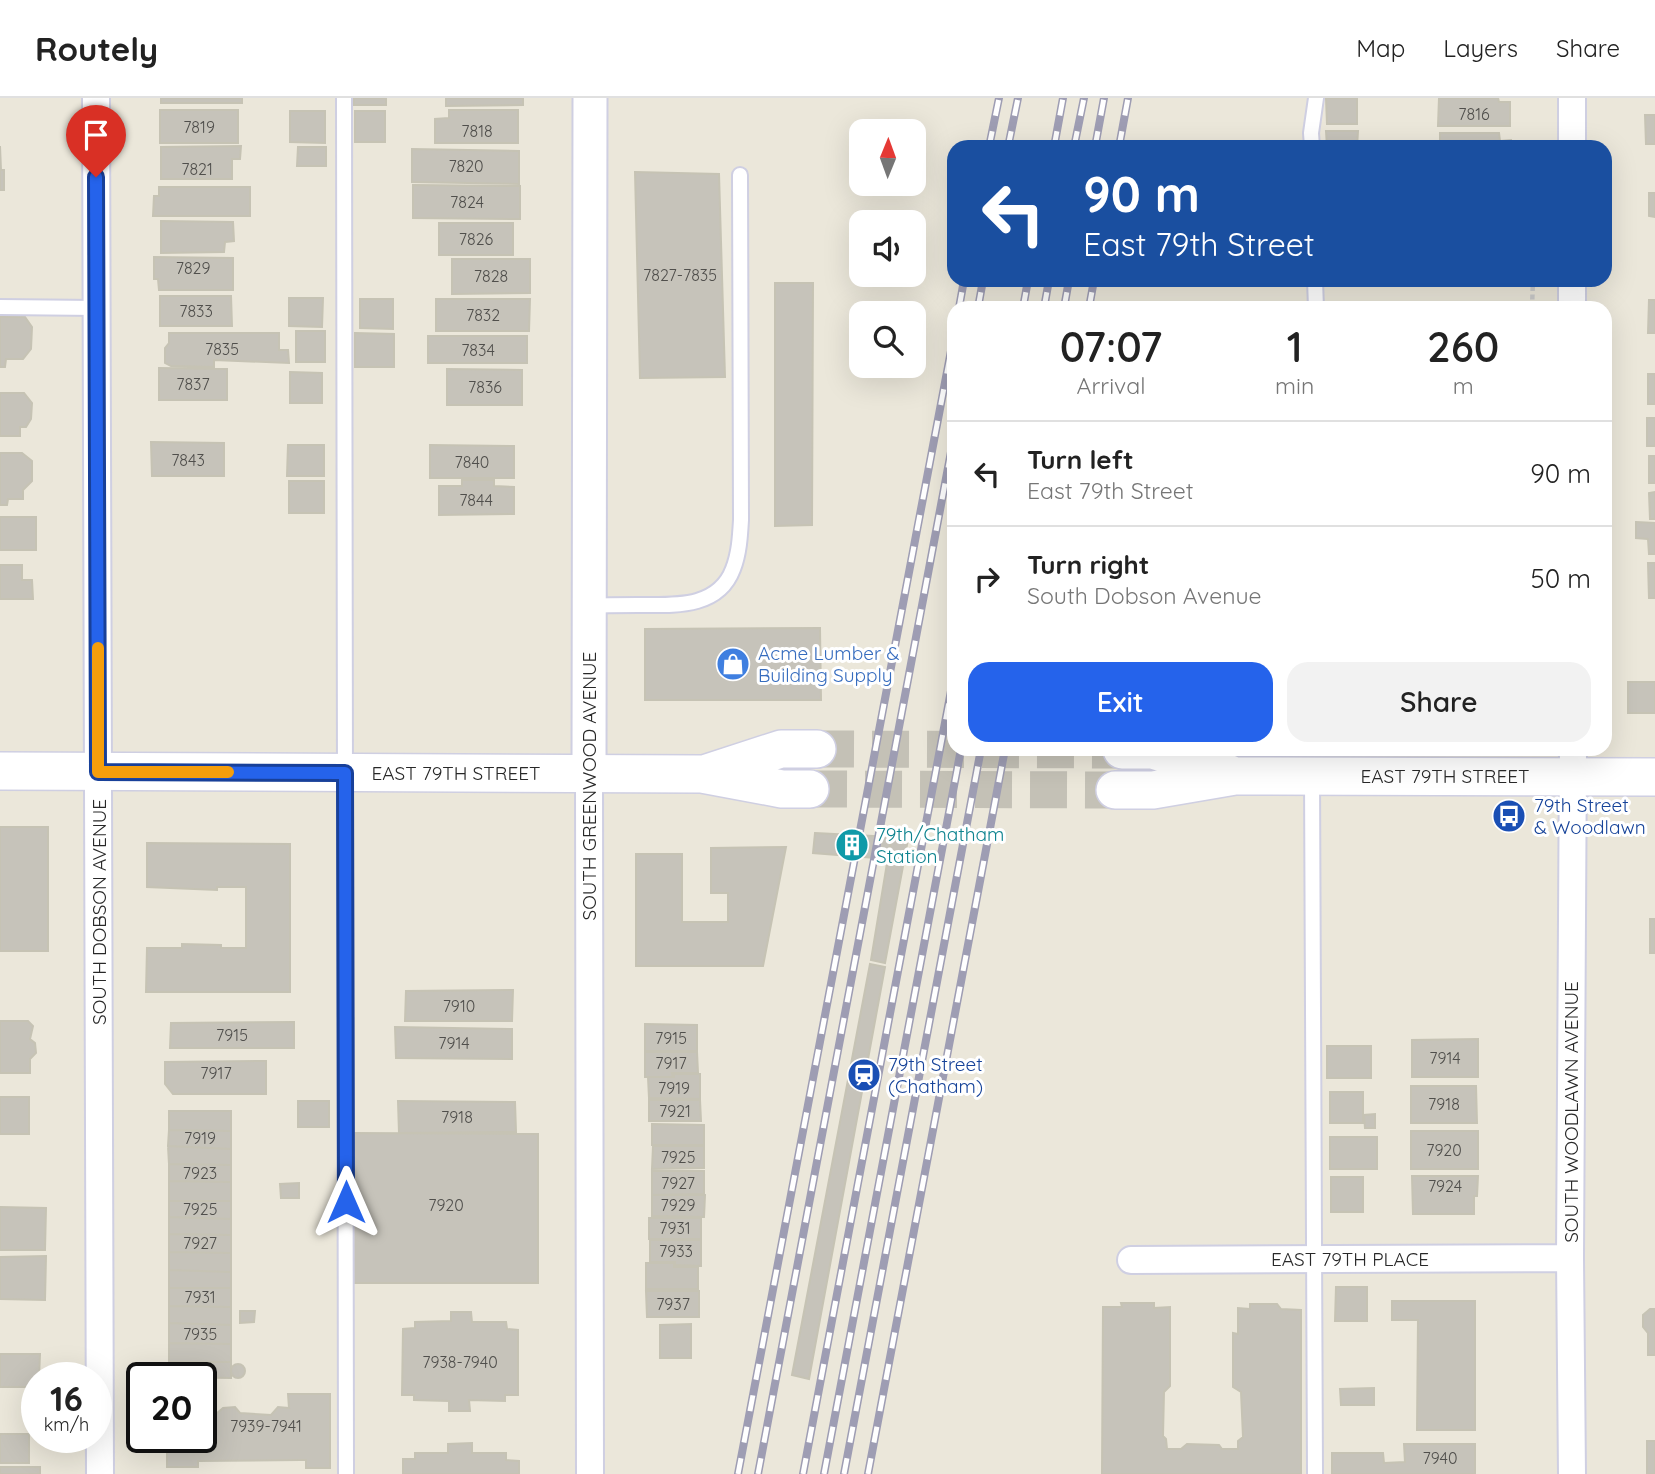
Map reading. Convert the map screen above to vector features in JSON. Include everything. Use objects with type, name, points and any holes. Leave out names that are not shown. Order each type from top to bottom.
[{"type":"main road","name":"EAST 79TH STREET","points":[[702,774],[781,749],[817,750]]},
{"type":"main road","name":"EAST 79TH STREET","points":[[1172,756],[1235,776]]},
{"type":"main road","name":"EAST 79TH STREET","points":[[1115,790],[1153,790],[1235,776],[1312,776],[1573,763],[1655,777]]},
{"type":"main road","name":"EAST 79TH STREET","points":[[0,771],[702,774],[782,789],[810,789]]},
{"type":"street","name":"SOUTH DOBSON AVENUE","points":[[96,98],[100,1474]]},
{"type":"street","name":"SOUTH GREENWOOD AVENUE","points":[[590,98],[590,1474]]},
{"type":"street","points":[[1572,98],[1572,140]]},
{"type":"street","name":"SOUTH WOODLAWN AVENUE","points":[[1572,1474],[1570,1258],[1573,763]]},
{"type":"street","name":"EAST 79TH PLACE","points":[[1131,1260],[1570,1258]]},
{"type":"lane","points":[[344,98],[346,1474]]},
{"type":"lane","points":[[1312,140],[1316,98]]},
{"type":"lane","points":[[589,606],[681,605],[702,601],[722,587],[733,570],[739,548],[741,520],[740,175]]},
{"type":"lane","points":[[0,307],[97,308]]},
{"type":"lane","points":[[1312,776],[1315,1474]]},
{"type":"building","points":[[161,98],[242,98],[242,103],[161,103]]},
{"type":"building","points":[[354,98],[386,98],[386,105],[354,105]]},
{"type":"building","points":[[446,98],[523,98],[523,105],[446,106]]},
{"type":"building","points":[[1326,98],[1357,98],[1357,124],[1327,124]]},
{"type":"building","points":[[1439,98],[1498,98],[1499,102],[1510,102],[1510,126],[1438,126]]},
{"type":"building","points":[[160,110],[238,110],[238,143],[160,143]]},
{"type":"building","points":[[449,110],[518,110],[518,143],[435,143],[435,119],[449,118]]},
{"type":"building","points":[[290,111],[325,111],[325,143],[290,142]]},
{"type":"building","points":[[355,111],[385,111],[385,142],[355,142]]},
{"type":"building","points":[[1645,115],[1655,115],[1655,144],[1646,144]]},
{"type":"building","points":[[1326,131],[1358,131],[1357,140],[1327,140]]},
{"type":"building","points":[[1440,133],[1499,133],[1500,140],[1440,140]]},
{"type":"building","points":[[0,146],[1,170],[4,170],[4,190],[0,190]]},
{"type":"building","points":[[241,146],[240,159],[232,159],[232,179],[161,179],[161,147]]},
{"type":"building","points":[[298,147],[326,147],[326,166],[297,166]]},
{"type":"building","points":[[412,149],[519,151],[519,184],[412,182]]},
{"type":"building","points":[[635,172],[719,174],[725,377],[640,378]]},
{"type":"building","points":[[413,185],[520,186],[520,219],[413,218]]},
{"type":"building","points":[[159,187],[250,187],[250,216],[153,216],[154,196],[159,196]]},
{"type":"building","points":[[1649,193],[1655,193],[1655,217],[1649,216]]},
{"type":"building","points":[[161,221],[233,222],[234,241],[225,242],[224,252],[161,253]]},
{"type":"building","points":[[439,223],[513,223],[513,255],[439,255]]},
{"type":"building","points":[[154,257],[233,258],[233,290],[159,290],[158,279],[154,279]]},
{"type":"building","points":[[452,259],[530,259],[530,293],[452,294]]},
{"type":"building","points":[[775,283],[813,283],[812,525],[775,526]]},
{"type":"building","points":[[160,296],[231,296],[232,326],[160,326]]},
{"type":"building","points":[[289,298],[323,298],[322,327],[289,326]]},
{"type":"building","points":[[360,299],[393,299],[393,329],[360,328]]},
{"type":"building","points":[[436,299],[530,299],[529,331],[436,331]]},
{"type":"building","points":[[1649,300],[1655,300],[1655,333],[1648,333]]},
{"type":"building","points":[[0,317],[25,317],[32,327],[31,349],[23,359],[6,359],[5,367],[0,367]]},
{"type":"building","points":[[296,331],[325,331],[325,362],[296,362]]},
{"type":"building","points":[[169,333],[279,333],[279,350],[288,350],[289,363],[214,360],[214,367],[171,366],[165,363]]},
{"type":"building","points":[[355,333],[394,334],[394,367],[355,367]]},
{"type":"building","points":[[428,336],[527,336],[527,363],[428,363]]},
{"type":"building","points":[[159,368],[227,369],[227,400],[159,400]]},
{"type":"building","points":[[447,369],[522,370],[522,405],[447,405]]},
{"type":"building","points":[[290,372],[322,373],[322,403],[290,403]]},
{"type":"building","points":[[1648,374],[1655,374],[1655,404],[1648,404]]},
{"type":"building","points":[[0,393],[24,393],[32,403],[31,419],[26,427],[20,427],[20,436],[0,436]]},
{"type":"building","points":[[1647,418],[1655,418],[1655,446],[1647,446]]},
{"type":"building","points":[[151,442],[224,443],[224,476],[152,476]]},
{"type":"building","points":[[288,445],[324,445],[324,476],[287,476]]},
{"type":"building","points":[[430,445],[514,446],[514,478],[430,478]]},
{"type":"building","points":[[0,453],[22,453],[32,461],[32,481],[23,490],[23,499],[8,499],[7,505],[0,505]]},
{"type":"building","points":[[1649,456],[1655,456],[1655,483],[1649,483]]},
{"type":"building","points":[[462,480],[494,480],[494,486],[514,487],[514,514],[439,515],[439,486],[462,486]]},
{"type":"building","points":[[289,481],[324,481],[324,513],[289,513]]},
{"type":"building","points":[[1655,492],[1655,519],[1650,519],[1649,493]]},
{"type":"building","points":[[0,517],[36,517],[36,550],[0,550]]},
{"type":"building","points":[[1636,522],[1655,523],[1655,554],[1649,554],[1648,539],[1636,538]]},
{"type":"building","points":[[1648,563],[1655,563],[1655,598],[1649,598]]},
{"type":"building","points":[[0,565],[22,565],[22,580],[32,580],[33,599],[0,599]]},
{"type":"building","name":"Acme Lumber & Building Supply","points":[[820,628],[821,700],[645,700],[645,629]]},
{"type":"building","points":[[1628,682],[1655,682],[1655,713],[1628,713]]},
{"type":"building","points":[[0,827],[48,827],[48,951],[0,951]]},
{"type":"building","name":"79th/Chatham Station","points":[[815,833],[892,837],[888,859],[813,853]]},
{"type":"building","points":[[892,833],[909,834],[885,963],[871,960]]},
{"type":"building","points":[[147,843],[290,844],[290,992],[146,992],[147,948],[182,948],[182,944],[246,948],[246,887],[217,887],[217,890],[147,887]]},
{"type":"building","points":[[786,847],[763,966],[636,966],[636,854],[682,854],[682,922],[728,922],[728,893],[711,893],[711,848]]},
{"type":"building","points":[[1650,919],[1655,919],[1655,953],[1650,953]]},
{"type":"building","points":[[870,964],[885,967],[809,1379],[792,1375]]},
{"type":"building","points":[[513,990],[512,1021],[405,1021],[406,991]]},
{"type":"building","points":[[0,1021],[28,1021],[33,1026],[30,1039],[35,1043],[36,1053],[30,1059],[30,1073],[0,1073]]},
{"type":"building","points":[[294,1022],[294,1048],[170,1048],[171,1023]]},
{"type":"building","points":[[645,1024],[697,1025],[697,1051],[645,1051]]},
{"type":"building","points":[[395,1027],[512,1029],[512,1059],[396,1058]]},
{"type":"building","points":[[1478,1039],[1478,1077],[1412,1077],[1412,1040]]},
{"type":"building","points":[[1327,1046],[1371,1046],[1371,1078],[1327,1078]]},
{"type":"building","points":[[645,1052],[697,1052],[698,1073],[672,1073],[673,1077],[645,1077]]},
{"type":"building","points":[[266,1061],[266,1094],[173,1094],[165,1084],[165,1062]]},
{"type":"building","points":[[674,1074],[700,1074],[700,1099],[649,1098],[648,1077],[674,1077]]},
{"type":"building","points":[[1411,1086],[1476,1086],[1477,1123],[1411,1123]]},
{"type":"building","points":[[1330,1092],[1363,1092],[1363,1123],[1330,1123]]},
{"type":"building","points":[[0,1097],[29,1097],[29,1134],[0,1134]]},
{"type":"building","points":[[649,1100],[700,1100],[701,1121],[649,1121]]},
{"type":"building","points":[[298,1101],[329,1101],[329,1127],[298,1127]]},
{"type":"building","points":[[398,1101],[515,1102],[516,1132],[399,1133]]},
{"type":"building","points":[[169,1111],[231,1111],[231,1131],[169,1130]]},
{"type":"building","points":[[1375,1114],[1375,1128],[1365,1128],[1364,1115]]},
{"type":"building","points":[[652,1124],[704,1125],[704,1145],[652,1145]]},
{"type":"building","points":[[169,1130],[231,1131],[231,1149],[168,1146]]},
{"type":"building","points":[[1411,1131],[1478,1131],[1478,1169],[1411,1169]]},
{"type":"building","points":[[353,1133],[538,1134],[538,1283],[354,1283]]},
{"type":"building","points":[[1330,1137],[1377,1137],[1377,1169],[1330,1169]]},
{"type":"building","points":[[168,1146],[231,1149],[231,1165],[169,1164]]},
{"type":"building","points":[[653,1146],[704,1146],[704,1168],[652,1169]]},
{"type":"building","points":[[169,1164],[231,1165],[231,1182],[169,1181]]},
{"type":"building","points":[[652,1171],[704,1171],[704,1194],[652,1195]]},
{"type":"building","points":[[1412,1176],[1478,1176],[1474,1214],[1413,1214]]},
{"type":"building","points":[[1331,1177],[1363,1177],[1363,1212],[1331,1212]]},
{"type":"building","points":[[169,1181],[231,1182],[231,1201],[169,1201]]},
{"type":"building","points":[[299,1183],[299,1198],[281,1198],[280,1184]]},
{"type":"building","points":[[652,1195],[705,1195],[704,1217],[652,1216]]},
{"type":"building","points":[[169,1201],[231,1201],[231,1219],[169,1217]]},
{"type":"building","points":[[0,1207],[46,1208],[45,1250],[0,1250]]},
{"type":"building","points":[[169,1217],[231,1219],[231,1235],[169,1234]]},
{"type":"building","points":[[649,1218],[701,1218],[701,1239],[649,1239]]},
{"type":"building","points":[[169,1234],[231,1235],[231,1253],[169,1252]]},
{"type":"building","points":[[650,1240],[701,1240],[701,1266],[650,1262]]},
{"type":"building","points":[[169,1252],[231,1253],[231,1272],[169,1270]]},
{"type":"building","points":[[46,1256],[45,1300],[0,1299],[0,1257]]},
{"type":"building","points":[[646,1263],[674,1263],[674,1267],[698,1267],[698,1289],[646,1289]]},
{"type":"building","points":[[169,1270],[231,1272],[231,1288],[169,1288]]},
{"type":"building","points":[[1336,1287],[1367,1287],[1367,1321],[1335,1321]]},
{"type":"building","points":[[169,1288],[231,1288],[231,1307],[169,1306]]},
{"type":"building","points":[[646,1291],[699,1291],[699,1317],[647,1317]]},
{"type":"building","points":[[1392,1301],[1475,1301],[1475,1430],[1417,1430],[1418,1320],[1392,1320]]},
{"type":"building","points":[[1121,1303],[1154,1303],[1154,1308],[1170,1307],[1170,1386],[1164,1392],[1163,1436],[1167,1449],[1181,1449],[1187,1444],[1219,1445],[1222,1449],[1238,1449],[1238,1441],[1243,1437],[1241,1392],[1233,1387],[1233,1333],[1238,1334],[1238,1308],[1250,1309],[1250,1304],[1277,1304],[1281,1309],[1301,1310],[1301,1474],[1102,1474],[1103,1307],[1122,1307]]},
{"type":"building","points":[[169,1306],[231,1307],[231,1325],[169,1323]]},
{"type":"building","points":[[1650,1309],[1655,1309],[1655,1355],[1648,1355],[1648,1333],[1643,1327],[1643,1315]]},
{"type":"building","points":[[240,1311],[255,1311],[254,1322],[240,1323]]},
{"type":"building","points":[[451,1312],[471,1312],[472,1322],[506,1322],[507,1329],[518,1330],[518,1395],[505,1395],[505,1401],[469,1400],[470,1411],[449,1411],[449,1401],[414,1400],[414,1395],[402,1395],[403,1329],[415,1328],[415,1322],[451,1321]]},
{"type":"building","points":[[169,1323],[231,1325],[231,1344],[169,1343]]},
{"type":"building","points":[[691,1324],[691,1358],[660,1358],[660,1325]]},
{"type":"building","points":[[169,1343],[231,1344],[231,1362],[169,1362]]},
{"type":"building","points":[[0,1354],[40,1354],[40,1362],[21,1362],[21,1387],[0,1387]]},
{"type":"building","points":[[217,1362],[231,1362],[231,1378],[217,1378]]},
{"type":"building","points":[[238,1364],[243,1366],[243,1376],[238,1378],[233,1376],[231,1371],[233,1366]]},
{"type":"building","points":[[1374,1388],[1374,1405],[1341,1405],[1340,1389]]},
{"type":"building","points":[[288,1394],[330,1394],[330,1468],[306,1468],[306,1460],[198,1461],[198,1467],[167,1467],[167,1453],[217,1453],[217,1413],[223,1408],[235,1407],[240,1413],[271,1415],[278,1407],[289,1408]]},
{"type":"building","points":[[0,1434],[21,1434],[21,1453],[29,1453],[29,1463],[0,1463]]},
{"type":"building","points":[[1647,1441],[1655,1441],[1655,1474],[1647,1474]]},
{"type":"building","points":[[472,1443],[472,1453],[506,1453],[506,1460],[519,1461],[519,1474],[403,1474],[403,1459],[415,1459],[415,1453],[448,1453],[448,1444]]},
{"type":"building","points":[[1404,1444],[1475,1444],[1475,1474],[1332,1474],[1332,1453],[1383,1453],[1384,1463],[1405,1462]]},
{"type":"building","points":[[0,1467],[40,1467],[40,1474],[0,1474]]},
{"type":"tunnel","points":[[817,749],[947,749]]},
{"type":"tunnel","points":[[810,789],[1115,790]]},
{"type":"railway","points":[[990,140],[999,98]]},
{"type":"railway","points":[[1009,140],[1018,98]]},
{"type":"railway","points":[[1055,140],[1063,98]]},
{"type":"railway","points":[[1075,140],[1084,98]]},
{"type":"railway","points":[[1096,140],[1104,98]]},
{"type":"railway","points":[[1120,140],[1128,98]]},
{"type":"railway","points":[[960,301],[963,287]]},
{"type":"railway","points":[[979,301],[982,287]]},
{"type":"railway","points":[[1024,301],[1027,287]]},
{"type":"railway","points":[[1045,301],[1048,287]]},
{"type":"railway","points":[[1065,301],[1068,287]]},
{"type":"railway","points":[[1090,301],[1093,287]]},
{"type":"railway","points":[[738,1474],[947,372]]},
{"type":"railway","points":[[758,1474],[947,473]]},
{"type":"railway","points":[[803,1474],[947,712]]},
{"type":"railway","points":[[824,1474],[960,756]]},
{"type":"railway","points":[[844,1474],[980,756]]},
{"type":"railway","points":[[868,1474],[1004,756]]},
{"type":"slow traffic","points":[[98,648],[98,772],[228,772]]},
{"type":"place","name":"Acme Lumber & Building Supply","points":[[733,664]]},
{"type":"place","name":"79th Street & Woodlawn","points":[[1509,816]]},
{"type":"place","name":"79th/Chatham Station","points":[[852,845]]},
{"type":"place","name":"79th Street (Chatham)","points":[[864,1075]]},
{"type":"route","points":[[96,177],[98,772],[345,773],[346,1202]]}]
